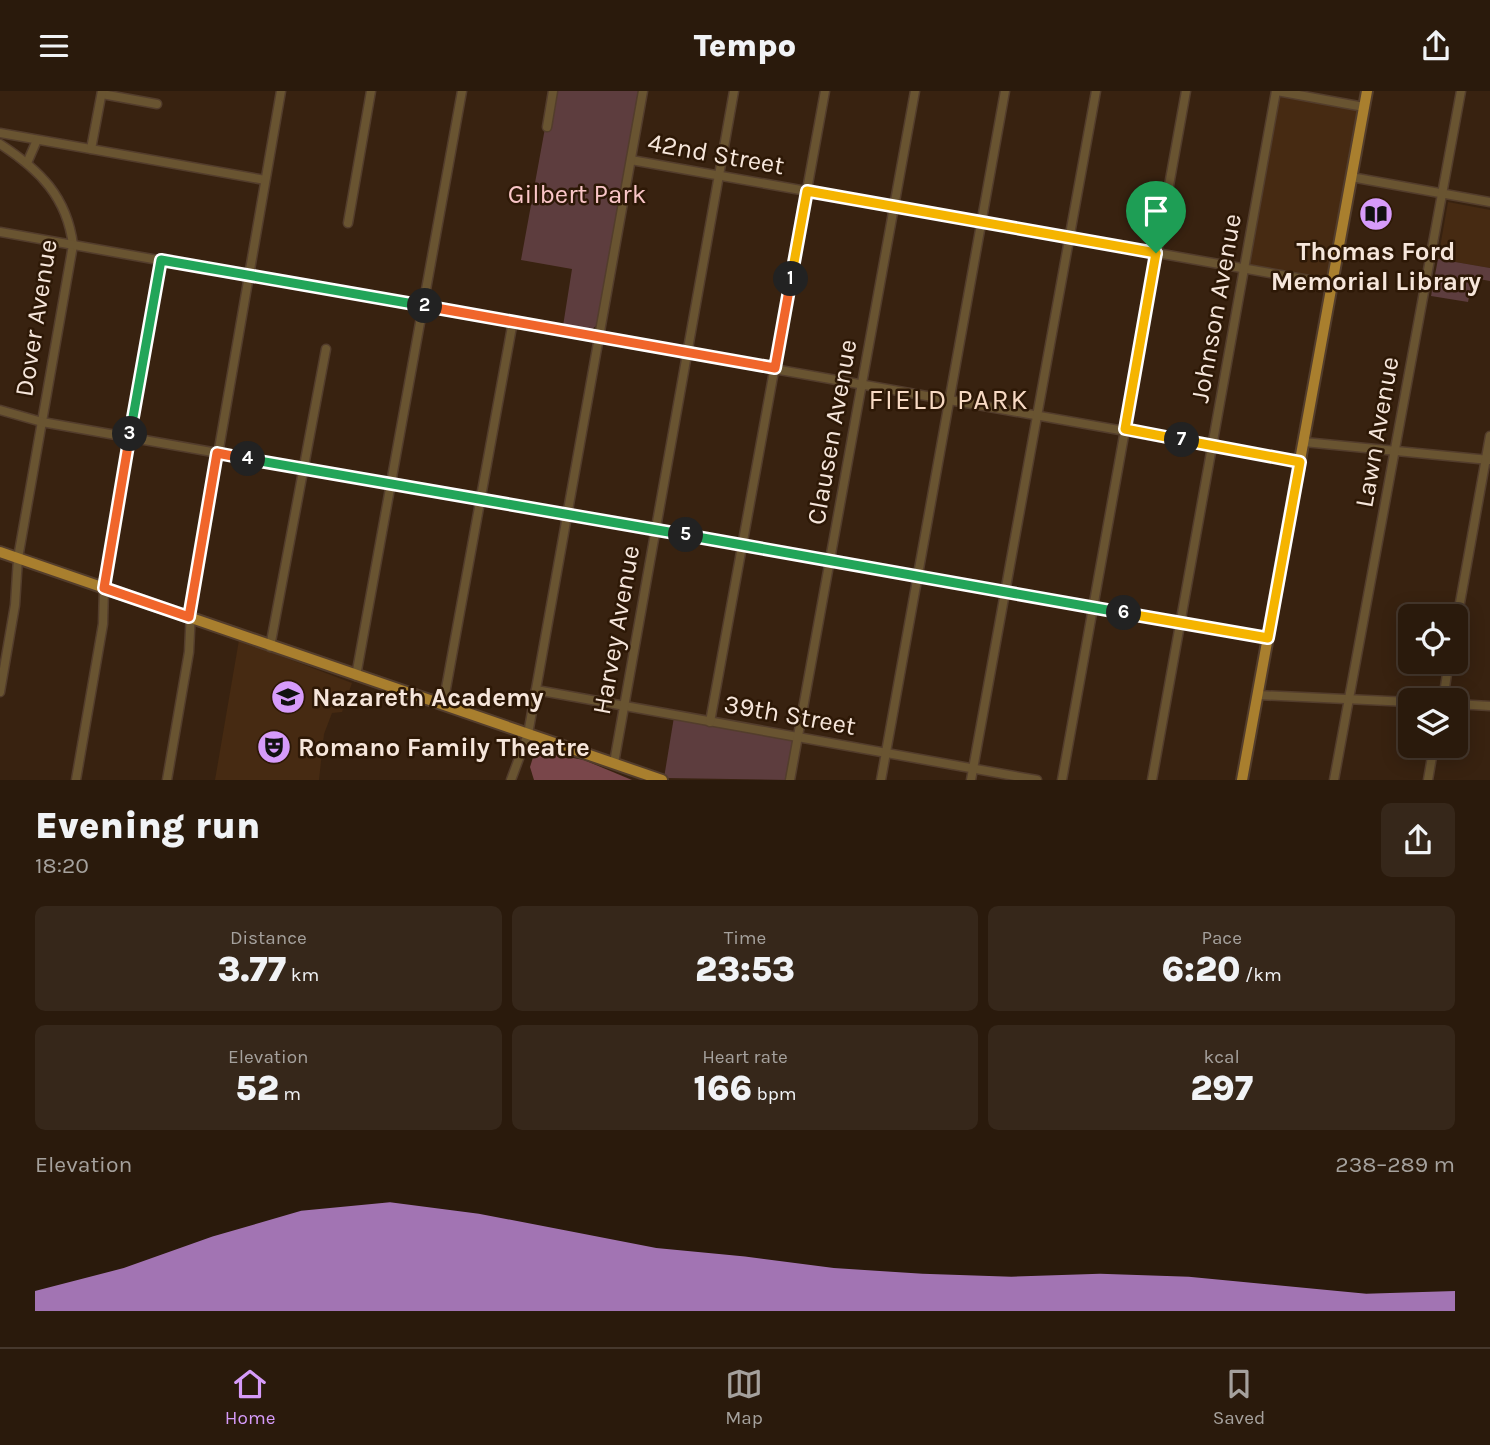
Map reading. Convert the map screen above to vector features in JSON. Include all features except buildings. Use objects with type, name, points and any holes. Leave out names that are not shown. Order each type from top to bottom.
[{"type":"main road","points":[[1242,780],[1367,91]]},
{"type":"main road","points":[[0,552],[662,780]]},
{"type":"street","points":[[167,780],[189,652],[189,617],[281,91]]},
{"type":"street","points":[[348,223],[371,91]]},
{"type":"street","points":[[356,676],[462,91]]},
{"type":"street","points":[[547,127],[553,91]]},
{"type":"street","points":[[511,780],[528,734],[643,91]]},
{"type":"street","name":"Harvey Avenue","points":[[614,764],[734,91]]},
{"type":"street","points":[[710,722],[825,91]]},
{"type":"street","name":"Clausen Avenue","points":[[790,780],[915,91]]},
{"type":"street","points":[[881,780],[1006,91]]},
{"type":"street","points":[[971,780],[1096,91]]},
{"type":"street","points":[[1062,780],[1186,91]]},
{"type":"street","points":[[1277,91],[1364,107]]},
{"type":"street","name":"Johnson Avenue","points":[[1152,780],[1277,91]]},
{"type":"street","name":"Lawn Avenue","points":[[1334,780],[1461,91]]},
{"type":"street","points":[[91,149],[102,93],[157,104]]},
{"type":"street","points":[[0,147],[2,133],[265,180]]},
{"type":"street","points":[[27,163],[37,140]]},
{"type":"street","name":"Dover Avenue","points":[[0,147],[27,163],[58,196],[69,219],[73,245],[18,558],[15,605],[0,692]]},
{"type":"street","name":"42nd Street","points":[[631,160],[1332,284]]},
{"type":"street","points":[[1351,177],[1490,202]]},
{"type":"street","points":[[0,232],[1300,462]]},
{"type":"street","points":[[76,780],[103,624],[104,588],[161,260]]},
{"type":"street","points":[[443,705],[513,321]]},
{"type":"street","points":[[270,647],[326,349]]},
{"type":"street","points":[[0,410],[41,422],[1268,638]]},
{"type":"street","points":[[1460,604],[1488,460],[1490,436]]},
{"type":"street","points":[[1304,442],[1488,460]]},
{"type":"street","name":"39th Street","points":[[536,690],[1037,780]]},
{"type":"street","points":[[1258,695],[1398,701]]},
{"type":"street","points":[[1468,705],[1490,706]]},
{"type":"street","points":[[1428,780],[1432,758]]},
{"type":"shaded area","points":[[1278,93],[1362,108],[1330,282],[1247,267]]},
{"type":"shaded area","points":[[1448,202],[1490,210],[1490,268],[1438,259]]},
{"type":"shaded area","name":"Nazareth Academy","points":[[239,640],[352,683],[342,712],[332,713],[324,734],[319,780],[215,780]]},
{"type":"shaded area","points":[[535,751],[584,760],[632,780],[534,780],[530,767]]},
{"type":"green space","name":"Gilbert Park","points":[[557,91],[638,91],[597,325],[590,331],[563,326],[572,269],[521,260],[545,128],[551,128]]},
{"type":"green space","points":[[1438,259],[1490,268],[1490,281],[1473,278],[1468,302],[1431,296]]},
{"type":"green space","points":[[674,717],[796,739],[788,780],[664,778]]},
{"type":"place","name":"Thomas Ford Memorial Library","points":[[1376,214]]},
{"type":"place","name":"Nazareth Academy","points":[[288,697]]},
{"type":"place","name":"Romano Family Theatre","points":[[274,747]]},
{"type":"district","name":"FIELD PARK","points":[[949,399]]},
{"type":"route","points":[[807,191],[1156,253],[1125,429],[1300,462],[1268,638],[217,453],[189,617],[104,588],[161,260],[775,368],[807,191]]}]
